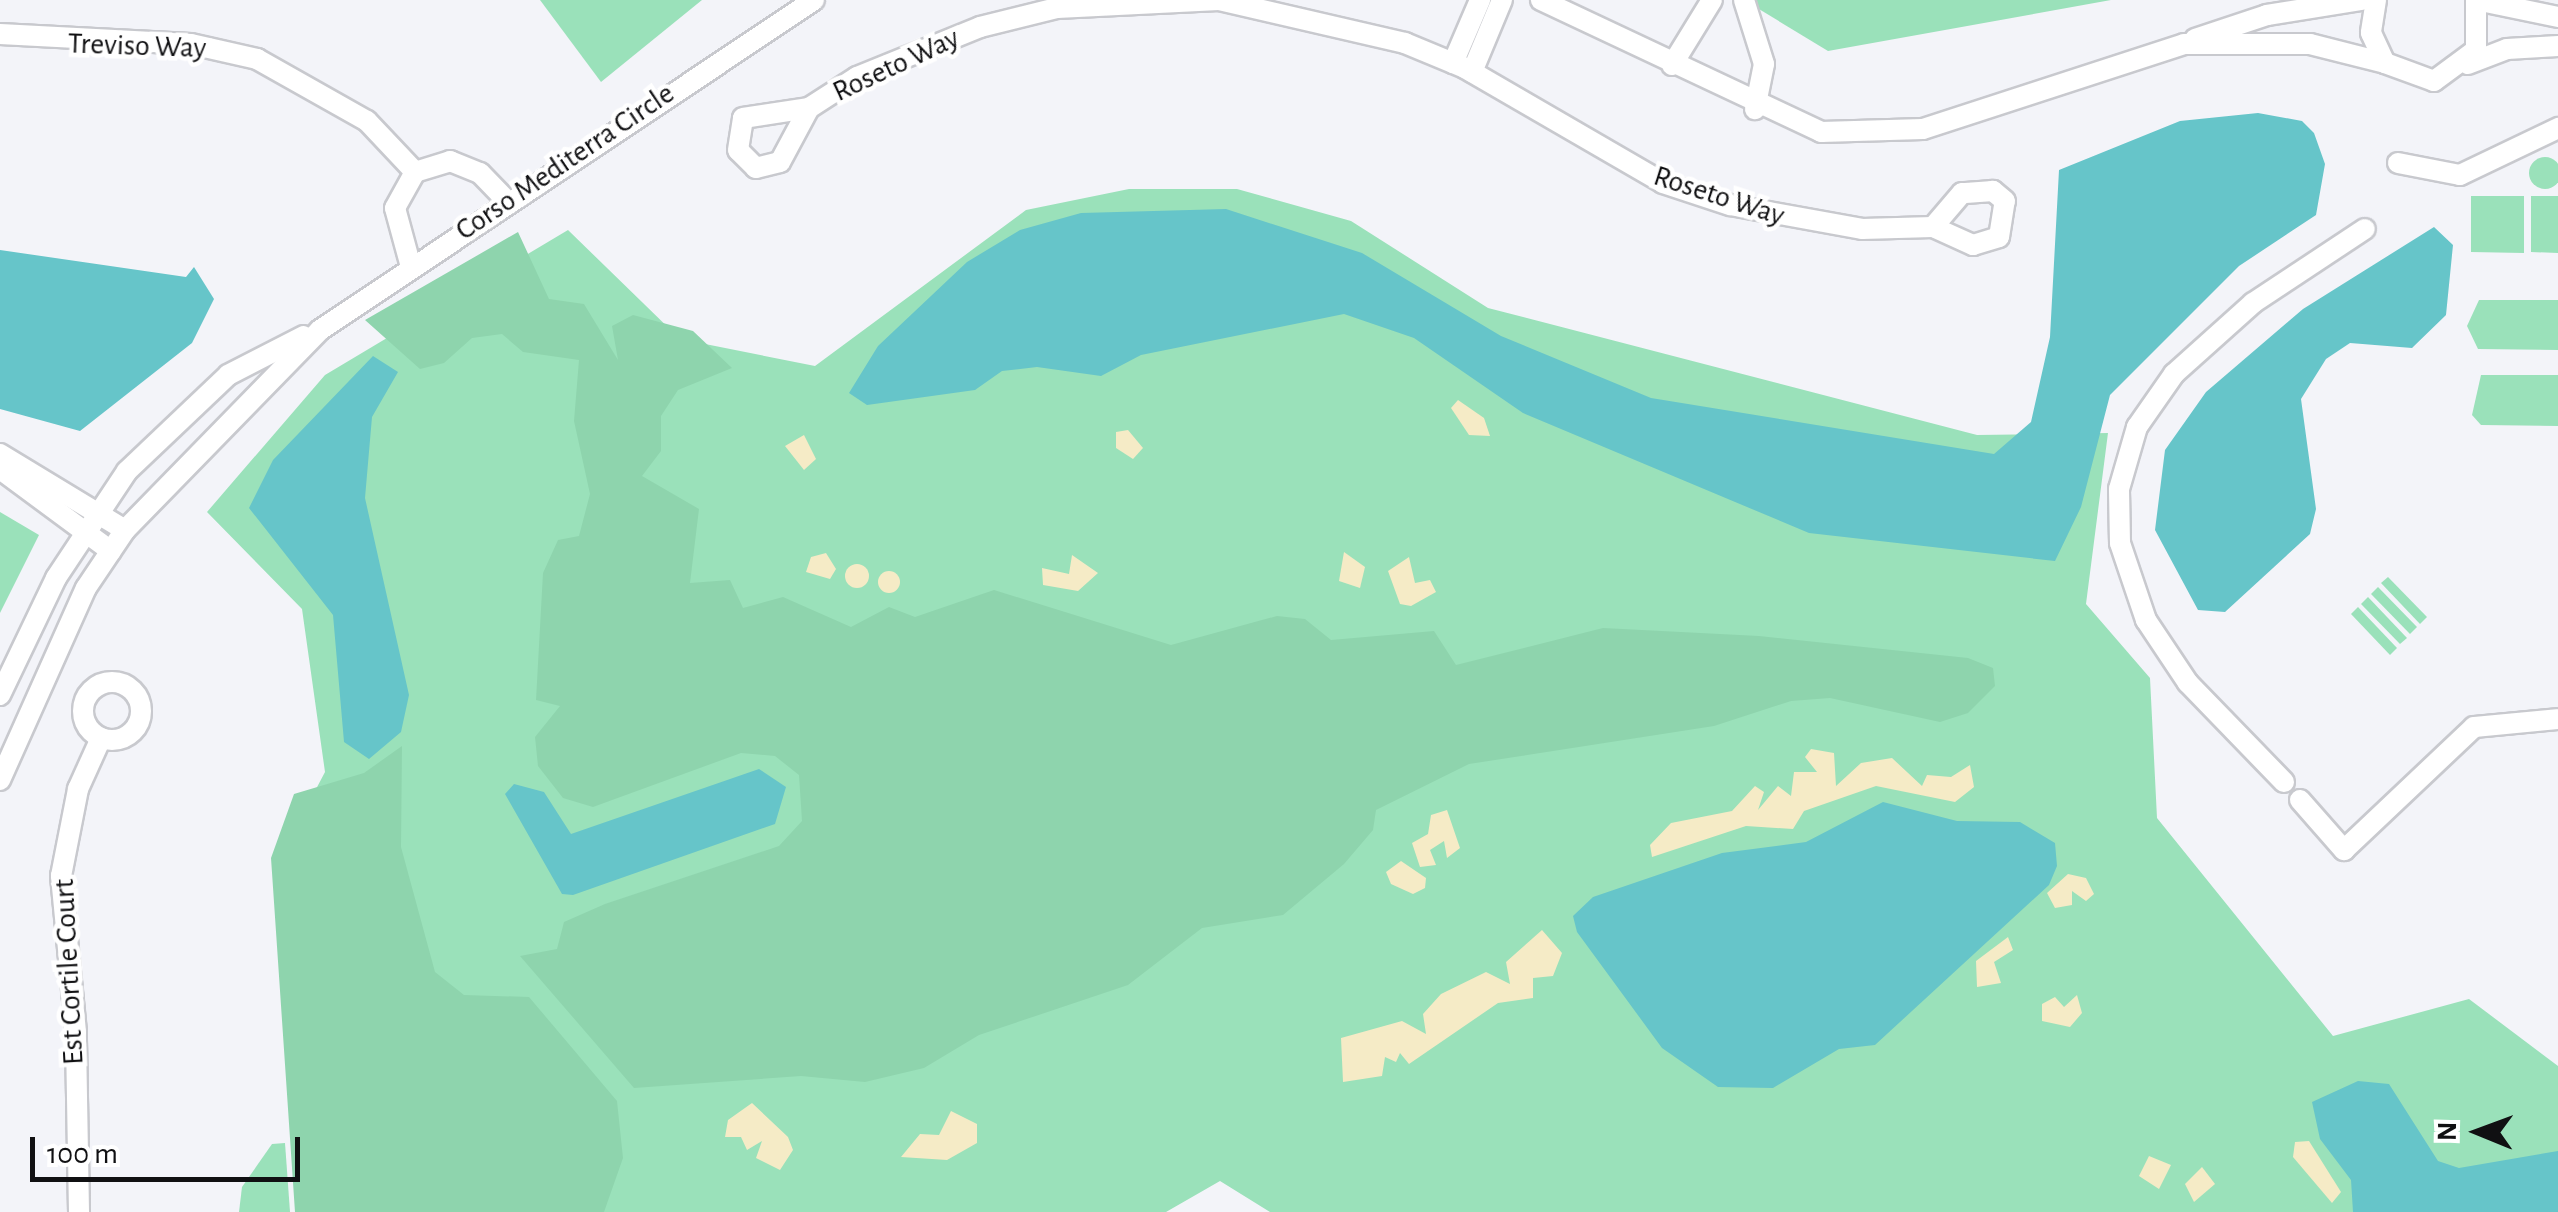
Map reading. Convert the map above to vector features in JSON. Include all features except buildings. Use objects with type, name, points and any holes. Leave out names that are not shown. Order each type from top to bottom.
[{"type":"street","name":"Corso Mediterra Circle","points":[[0,780],[111,550],[125,530],[320,330],[814,0]]},
{"type":"street","name":"Roseto Way","points":[[808,108],[857,76],[980,27],[1127,2],[1219,0],[1316,16],[1462,67],[1663,184],[1792,220],[1933,227]]},
{"type":"street","points":[[1462,67],[1480,0]]},
{"type":"street","points":[[1462,67],[1502,0]]},
{"type":"street","points":[[1541,0],[1755,109],[1821,132],[1924,129],[2267,15],[2362,0]]},
{"type":"street","points":[[1672,66],[1712,0]]},
{"type":"street","points":[[1744,0],[1764,64],[1755,109]]},
{"type":"street","points":[[2376,0],[2371,33],[2384,63]]},
{"type":"street","points":[[2466,65],[2481,34],[2476,0],[2558,17]]},
{"type":"street","name":"Treviso Way","points":[[0,34],[192,44],[257,59],[367,121],[414,172]]},
{"type":"street","points":[[2184,44],[2310,44],[2434,81],[2508,49],[2558,46]]},
{"type":"street","points":[[2398,163],[2460,175],[2558,128]]},
{"type":"street","points":[[411,267],[395,208],[414,172],[450,160],[480,173],[508,201]]},
{"type":"street","points":[[2284,782],[2188,683],[2146,620],[2126,574],[2120,489],[2137,427],[2174,374],[2253,304],[2366,229]]},
{"type":"street","name":"Corso Mediterra Circle","points":[[0,695],[96,512],[184,410],[259,356],[320,330]]},
{"type":"street","points":[[0,454],[125,530]]},
{"type":"street","points":[[0,470],[111,550]]},
{"type":"street","points":[[2300,800],[2344,850],[2474,727],[2558,719]]},
{"type":"street","name":"Est Cortile Court","points":[[79,1212],[76,1032],[61,876],[78,789],[101,738]]},
{"type":"green space","points":[[540,0],[702,0],[601,82]]},
{"type":"green space","points":[[1744,0],[2111,0],[1828,51]]},
{"type":"green space","points":[[2545,157],[2556,162],[2561,173],[2556,184],[2545,189],[2534,184],[2529,173],[2534,162]]},
{"type":"green space","points":[[1129,189],[1237,189],[1351,221],[1488,308],[1977,435],[2108,433],[2086,604],[2150,678],[2157,818],[2333,1036],[2469,999],[2558,1066],[2558,1212],[1270,1212],[1220,1181],[1166,1212],[298,1212],[276,865],[325,772],[302,609],[207,512],[325,375],[568,230],[680,339],[815,366],[1026,210]]},
{"type":"green space","points":[[2471,196],[2524,196],[2524,253],[2471,252]]},
{"type":"green space","points":[[2531,196],[2558,196],[2558,253],[2531,252]]},
{"type":"green space","points":[[518,232],[549,299],[584,304],[618,360],[612,326],[633,315],[693,331],[732,368],[678,390],[661,416],[661,451],[642,476],[699,509],[690,583],[730,580],[743,608],[783,597],[851,627],[889,607],[915,617],[994,590],[1171,645],[1277,616],[1305,619],[1331,640],[1434,631],[1456,665],[1603,628],[1759,636],[1968,658],[1993,668],[1995,686],[1968,713],[1940,722],[1830,698],[1791,701],[1714,726],[1469,764],[1376,810],[1373,830],[1344,864],[1283,915],[1202,928],[1128,985],[979,1035],[924,1068],[865,1082],[801,1076],[634,1088],[520,956],[557,949],[564,922],[605,904],[779,846],[802,821],[799,775],[775,756],[741,753],[593,807],[563,798],[538,766],[535,737],[560,706],[536,700],[543,573],[558,540],[579,536],[590,494],[574,421],[579,360],[523,352],[502,334],[472,338],[444,363],[420,369],[365,320]]},
{"type":"green space","points":[[2479,300],[2558,300],[2558,350],[2478,349],[2467,326]]},
{"type":"green space","points":[[2481,375],[2558,375],[2558,426],[2481,425],[2472,415]]},
{"type":"green space","points":[[0,512],[39,535],[0,613]]},
{"type":"green space","points":[[2388,577],[2427,617],[2420,624],[2381,583]]},
{"type":"green space","points":[[2378,587],[2417,627],[2410,634],[2371,594]]},
{"type":"green space","points":[[2368,597],[2407,638],[2400,644],[2361,604]]},
{"type":"green space","points":[[2358,607],[2397,648],[2390,655],[2351,614]]},
{"type":"green space","points":[[402,746],[401,847],[435,972],[464,995],[529,997],[617,1101],[623,1158],[604,1212],[295,1212],[271,858],[294,794],[364,773]]},
{"type":"green space","points":[[285,1143],[290,1212],[239,1212],[242,1187],[272,1144]]},
{"type":"sand","points":[[1458,400],[1484,418],[1490,436],[1469,435],[1451,408]]},
{"type":"sand","points":[[1128,430],[1143,448],[1133,459],[1116,448],[1116,432]]},
{"type":"sand","points":[[804,435],[816,459],[804,470],[785,446]]},
{"type":"sand","points":[[1344,552],[1365,567],[1360,588],[1339,581]]},
{"type":"sand","points":[[826,553],[836,569],[830,579],[806,572],[811,557]]},
{"type":"sand","points":[[1072,555],[1098,573],[1078,591],[1043,585],[1042,568],[1069,574]]},
{"type":"sand","points":[[1409,557],[1415,583],[1430,580],[1436,592],[1411,606],[1400,604],[1388,571]]},
{"type":"sand","points":[[857,564],[866,567],[866,585],[857,588],[848,585],[845,576],[848,567]]},
{"type":"sand","points":[[889,571],[897,574],[897,590],[889,593],[881,590],[878,582],[881,574]]},
{"type":"sand","points":[[1811,749],[1834,753],[1836,786],[1861,763],[1892,758],[1922,786],[1927,775],[1951,777],[1970,765],[1974,787],[1955,802],[1876,786],[1804,811],[1793,829],[1746,826],[1652,857],[1650,845],[1671,823],[1732,811],[1755,786],[1764,792],[1758,810],[1778,786],[1791,796],[1794,772],[1817,772],[1805,757]]},
{"type":"sand","points":[[1447,810],[1460,848],[1447,858],[1444,841],[1430,850],[1436,865],[1420,867],[1412,843],[1428,834],[1431,815]]},
{"type":"sand","points":[[1401,861],[1426,878],[1425,888],[1413,894],[1391,884],[1386,872]]},
{"type":"sand","points":[[2068,874],[2086,878],[2094,894],[2086,901],[2072,891],[2072,905],[2055,908],[2047,893]]},
{"type":"sand","points":[[1542,930],[1562,953],[1553,976],[1533,978],[1533,998],[1498,1003],[1409,1064],[1400,1053],[1396,1062],[1385,1057],[1382,1076],[1343,1082],[1341,1038],[1402,1021],[1426,1034],[1423,1014],[1441,994],[1486,972],[1510,984],[1506,962]]},
{"type":"sand","points":[[2008,937],[2013,950],[1994,962],[2001,983],[1977,987],[1976,961]]},
{"type":"sand","points":[[2077,995],[2082,1013],[2070,1027],[2042,1021],[2042,1004],[2055,997],[2064,1007]]},
{"type":"sand","points":[[752,1103],[788,1137],[793,1150],[780,1170],[756,1158],[762,1141],[747,1150],[741,1137],[725,1137],[728,1120]]},
{"type":"sand","points":[[951,1111],[977,1124],[977,1143],[947,1160],[901,1157],[920,1134],[939,1135]]},
{"type":"sand","points":[[2309,1141],[2341,1192],[2332,1203],[2293,1157],[2295,1142]]},
{"type":"sand","points":[[2149,1156],[2171,1165],[2159,1189],[2139,1176]]},
{"type":"sand","points":[[2202,1167],[2215,1184],[2194,1202],[2185,1184]]},
{"type":"water","points":[[2258,113],[2302,121],[2314,133],[2325,164],[2316,215],[2239,266],[2110,395],[2081,507],[2055,561],[1809,533],[1523,413],[1414,338],[1344,314],[1141,355],[1101,376],[1037,367],[1002,371],[975,390],[867,405],[849,393],[878,346],[967,262],[1020,230],[1081,213],[1226,209],[1362,253],[1501,336],[1651,398],[1994,454],[2031,422],[2050,337],[2059,170],[2180,121]]},
{"type":"water","points":[[2434,227],[2453,245],[2446,315],[2412,348],[2350,343],[2326,359],[2301,399],[2316,509],[2310,534],[2225,612],[2198,610],[2155,530],[2165,450],[2206,392],[2303,309]]},
{"type":"water","points":[[0,250],[186,277],[194,267],[214,299],[192,343],[80,431],[0,409]]},
{"type":"water","points":[[373,356],[398,372],[372,417],[365,498],[409,695],[401,732],[369,759],[344,742],[333,615],[249,508],[273,460]]},
{"type":"water","points":[[759,769],[786,787],[775,824],[573,895],[562,894],[505,794],[514,784],[544,792],[571,834]]},
{"type":"water","points":[[1883,802],[1957,821],[2020,822],[2055,843],[2057,866],[2049,885],[1875,1045],[1839,1049],[1773,1088],[1718,1087],[1662,1048],[1577,932],[1573,916],[1593,897],[1722,853],[1806,842]]},
{"type":"water","points":[[2358,1081],[2389,1084],[2438,1161],[2459,1168],[2558,1151],[2558,1212],[2353,1212],[2351,1180],[2320,1139],[2312,1102]]}]
